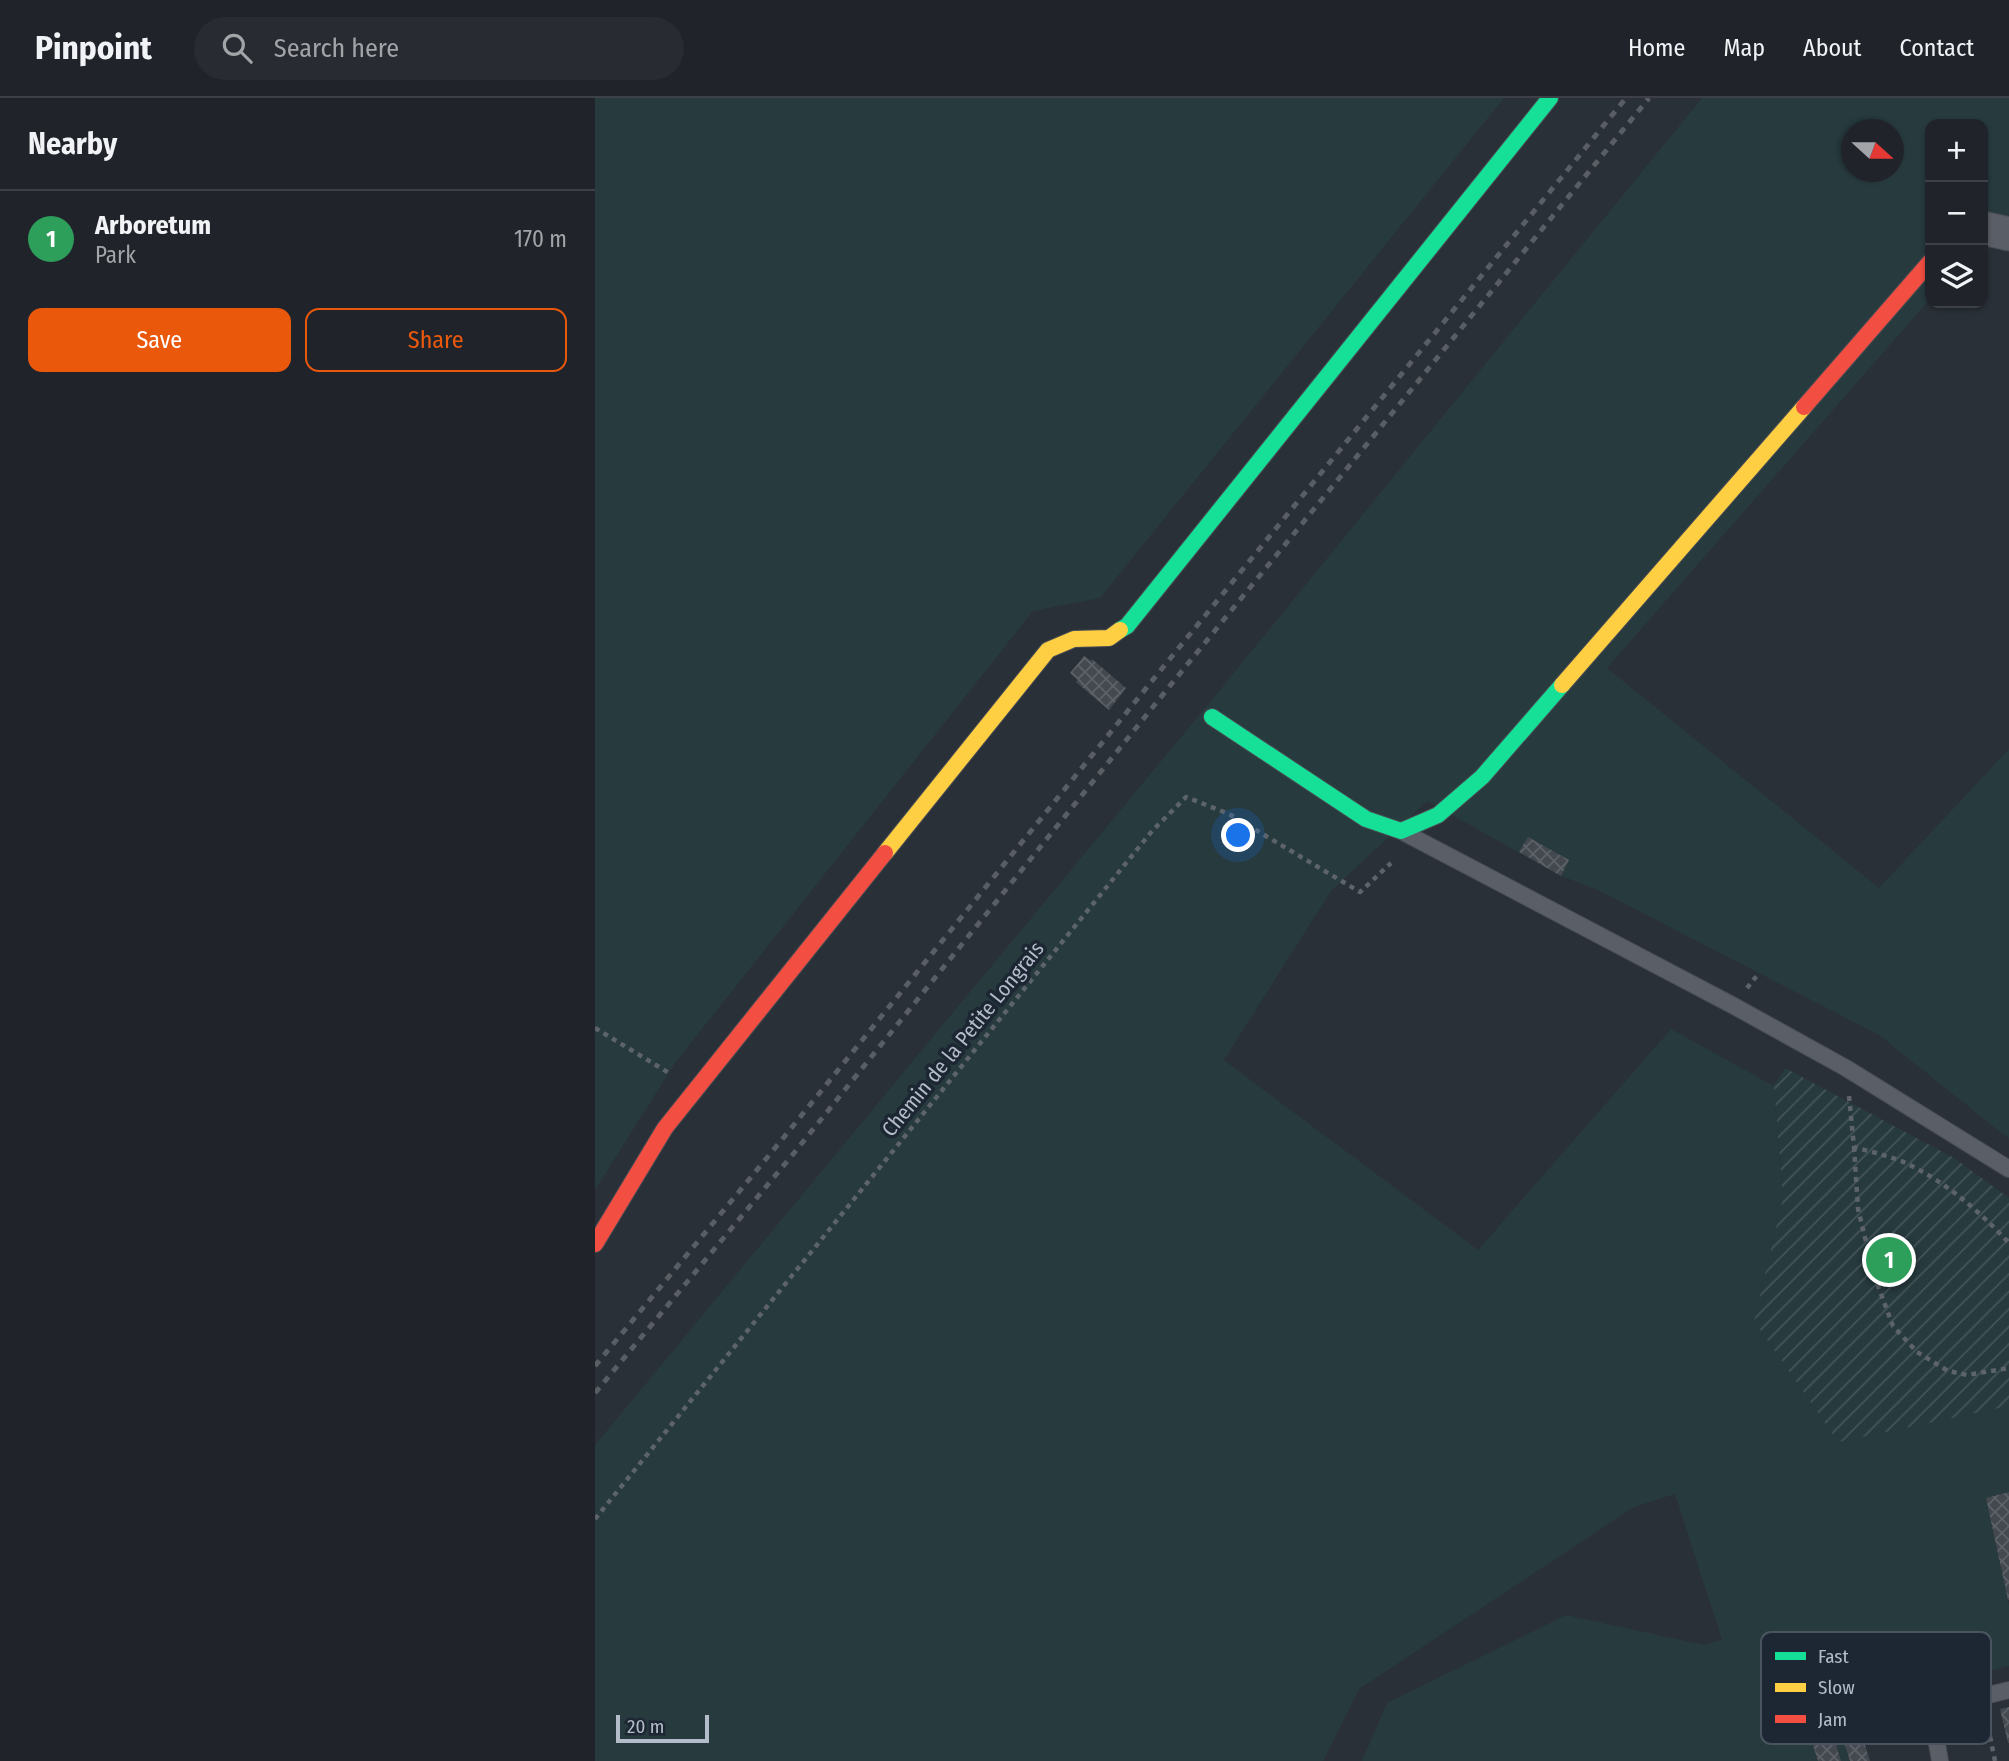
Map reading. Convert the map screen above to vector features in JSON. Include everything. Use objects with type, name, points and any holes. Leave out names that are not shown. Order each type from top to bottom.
[{"type":"street","points":[[595,1244],[665,1128],[1048,650],[1075,639],[1109,638],[1127,626],[1550,98]]},
{"type":"street","points":[[1988,229],[2009,234]]},
{"type":"street","points":[[1212,717],[1366,820],[1408,835],[1438,815],[1482,777],[1925,268]]},
{"type":"lane","points":[[1408,835],[1734,1006],[1846,1068],[2009,1169]]},
{"type":"lane","points":[[1991,1695],[2009,1690]]},
{"type":"path","name":"Chemin de la Petite Longrais","points":[[595,1519],[1152,831],[1187,797],[1229,814],[1360,892],[1380,874],[1408,835]]},
{"type":"path","points":[[595,1028],[696,1089]]},
{"type":"path","points":[[1846,1068],[1858,1209],[1875,1278],[1893,1326],[1917,1352],[1948,1371],[1967,1375],[2009,1368]]},
{"type":"path","points":[[1854,1147],[1905,1163],[1949,1187],[2009,1243]]},
{"type":"path","points":[[1991,1738],[1996,1761]]},
{"type":"green space","points":[[595,98],[1504,98],[1100,598],[1033,611],[675,1063],[595,1190]]},
{"type":"green space","points":[[1702,98],[2009,98],[2009,251],[1997,247],[1988,250],[1988,119],[1925,119],[1925,305],[1607,668],[1879,888],[2009,749],[2009,1139],[1879,1035],[1598,890],[1561,876],[1427,801],[1331,891],[1224,1060],[1478,1250],[1671,1029],[1774,1086],[1783,1198],[1754,1321],[1838,1441],[2009,1406],[2009,1492],[1986,1498],[2009,1605],[2009,1666],[1991,1670],[1991,1632],[1761,1632],[1761,1744],[1812,1744],[1818,1761],[1362,1761],[1387,1703],[1566,1615],[1704,1645],[1722,1640],[1675,1494],[1634,1507],[1359,1689],[1323,1761],[595,1761],[595,1445],[1215,696]]},
{"type":"green space","points":[[1785,1068],[1954,1158],[2009,1198],[2009,1406],[1838,1442],[1754,1321],[1783,1198],[1774,1086]]},
{"type":"green space","points":[[1836,1744],[1845,1744],[1850,1761],[1841,1761]]},
{"type":"building","points":[[1084,656],[1091,661],[1092,659],[1126,688],[1109,710],[1076,682],[1078,680],[1070,673]]},
{"type":"building","points":[[1528,837],[1569,860],[1561,876],[1519,852]]},
{"type":"building","points":[[2009,1492],[2009,1600],[2008,1600],[1986,1498]]},
{"type":"building","points":[[2009,1707],[2009,1743],[2008,1743],[2000,1709]]},
{"type":"building","points":[[1813,1744],[1836,1744],[1841,1761],[1818,1761]]},
{"type":"building","points":[[1845,1744],[1865,1744],[1870,1761],[1850,1761]]},
{"type":"railway","points":[[595,1366],[780,1142],[1626,98]]},
{"type":"railway","points":[[595,1393],[794,1153],[1173,682],[1649,98]]},
{"type":"traffic: fast","points":[[1120,630],[1127,626],[1550,98]]},
{"type":"traffic: fast","points":[[1212,717],[1366,819],[1401,831],[1438,815],[1482,777],[1562,685]]},
{"type":"traffic: slow","points":[[1562,685],[1804,407]]},
{"type":"traffic: slow","points":[[885,853],[1048,650],[1074,639],[1109,638],[1120,630]]},
{"type":"traffic: jam","points":[[1804,407],[1925,268]]},
{"type":"traffic: jam","points":[[595,1244],[665,1128],[885,853]]},
{"type":"place","name":"Arboretum","points":[[1889,1260]]}]
